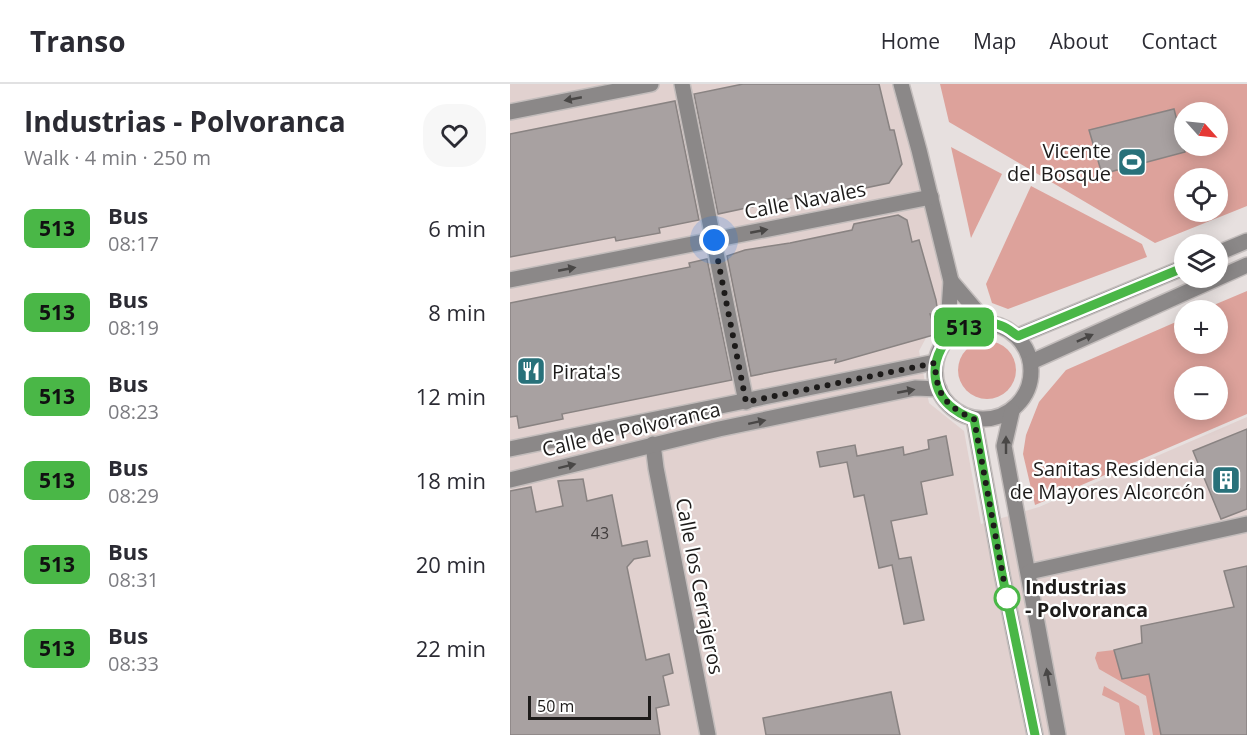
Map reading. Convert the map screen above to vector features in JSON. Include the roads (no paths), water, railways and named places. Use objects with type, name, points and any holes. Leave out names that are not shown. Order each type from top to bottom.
[{"type":"street","points":[[510,112],[651,84]]},
{"type":"street","points":[[682,84],[746,402]]},
{"type":"street","points":[[901,84],[951,281],[947,339]]},
{"type":"street","name":"Calle Navales","points":[[510,280],[931,197]]},
{"type":"street","points":[[1228,249],[1247,241]]},
{"type":"street","points":[[1031,362],[1247,265]]},
{"type":"street","points":[[1018,336],[1174,272]]},
{"type":"street","points":[[951,281],[986,322]]},
{"type":"street","points":[[1012,411],[995,418],[974,419],[957,412],[947,403],[939,389],[935,363],[947,339],[958,329],[986,322],[1003,326],[1018,336],[1031,362],[1032,377],[1027,391],[1012,411],[1004,446],[1058,735]]},
{"type":"street","name":"Calle de Polvoranca","points":[[510,449],[935,363]]},
{"type":"street","name":"Calle de Polvoranca","points":[[510,480],[653,444],[915,388],[939,389]]},
{"type":"street","points":[[974,419],[1002,574],[1035,735]]},
{"type":"street","name":"Calle los Cerrajeros","points":[[653,444],[708,735]]},
{"type":"street","points":[[1029,572],[1247,524]]},
{"type":"place","name":"Vicente del Bosque","points":[[1132,162]]},
{"type":"place","name":"Pirata's","points":[[531,371]]},
{"type":"place","name":"Sanitas Residencia de Mayores Alcorcón","points":[[1226,480]]},
{"type":"place","name":"Industrias - Polvoranca","points":[[1007,598]]}]
